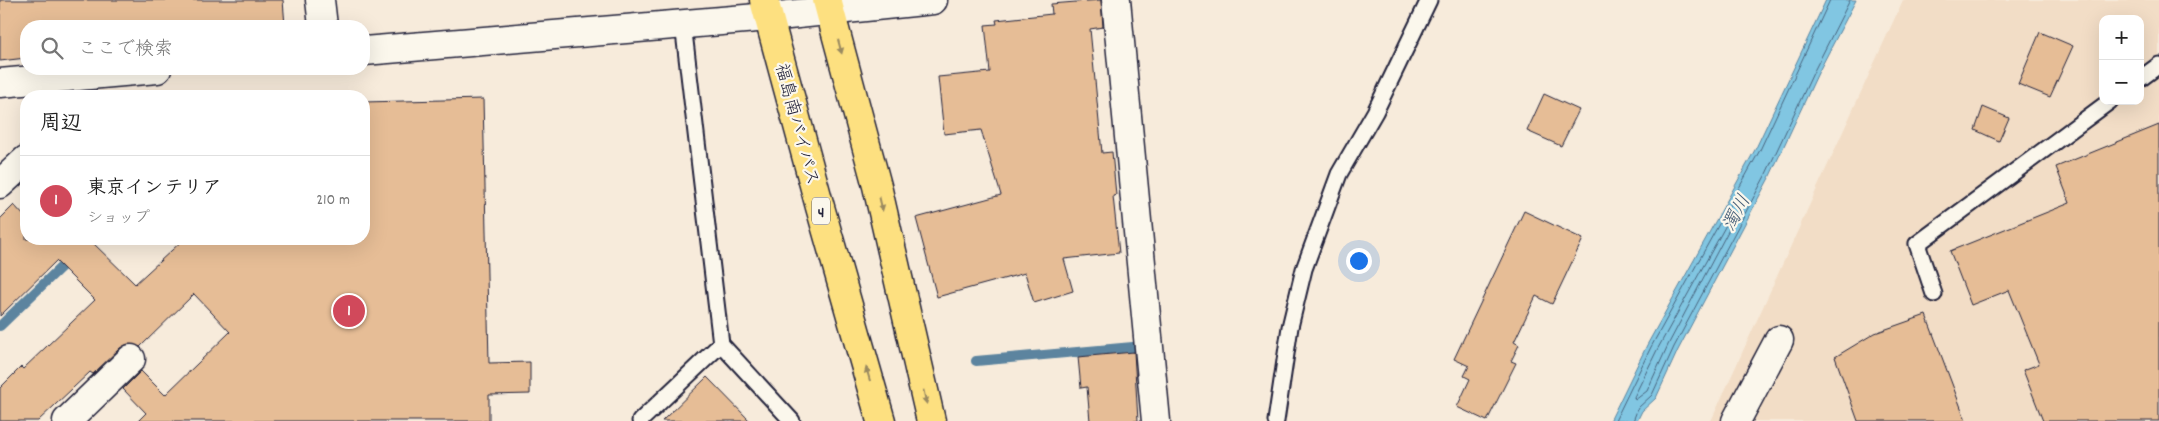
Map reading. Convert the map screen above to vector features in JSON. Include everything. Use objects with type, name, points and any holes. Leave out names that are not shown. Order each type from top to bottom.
[{"type":"highway","points":[[828,5],[877,186],[931,421]]},
{"type":"highway","name":"福島南バイパス","points":[[767,8],[820,207],[881,421]]},
{"type":"street","points":[[320,0],[322,20]]},
{"type":"street","points":[[370,50],[684,24],[767,8],[933,0]]},
{"type":"street","points":[[1116,0],[1156,421]]},
{"type":"street","points":[[0,82],[36,88],[119,75]]},
{"type":"street","points":[[0,184],[20,166]]},
{"type":"street","points":[[1736,421],[1779,340]]},
{"type":"street","points":[[67,421],[132,358]]},
{"type":"lane","points":[[1276,421],[1290,327],[1304,269],[1339,174],[1375,112],[1428,0]]},
{"type":"lane","points":[[684,24],[721,344],[792,421]]},
{"type":"lane","points":[[2144,76],[2159,65]]},
{"type":"lane","points":[[1934,294],[1917,244],[2105,105]]},
{"type":"lane","points":[[640,421],[721,344]]},
{"type":"shaded area","points":[[1903,0],[2159,0],[2159,421],[1711,421]]},
{"type":"water","name":"濁川","points":[[1826,0],[1856,0],[1818,73],[1769,178],[1678,350],[1656,398],[1642,411],[1637,421],[1610,421],[1647,345],[1756,148]]},
{"type":"building","points":[[0,0],[283,0],[285,20],[20,20],[20,59],[0,61]]},
{"type":"building","points":[[1101,0],[1103,27],[1090,29],[1102,153],[1112,152],[1116,195],[1113,196],[1119,253],[1064,259],[1073,291],[1034,303],[1025,273],[937,297],[916,218],[1001,195],[981,130],[944,134],[938,77],[990,72],[985,25],[997,24],[996,20],[1052,14],[1051,4]]},
{"type":"building","points":[[2040,32],[2073,46],[2050,97],[2018,84]]},
{"type":"building","points":[[1544,94],[1579,110],[1561,146],[1527,131]]},
{"type":"building","points":[[483,99],[489,363],[530,362],[530,394],[489,395],[489,421],[138,421],[146,413],[123,389],[141,371],[165,395],[230,332],[194,294],[140,347],[128,344],[120,348],[93,374],[90,372],[38,421],[0,421],[0,388],[21,367],[23,369],[95,300],[56,261],[0,316],[0,219],[14,205],[20,212],[20,245],[95,245],[135,284],[177,245],[370,245],[370,102]]},
{"type":"building","points":[[1983,107],[2009,118],[1999,141],[1975,130]]},
{"type":"building","points":[[2159,125],[2159,421],[2043,421],[2023,370],[2039,364],[2009,290],[1971,305],[1950,251],[2070,203],[2056,167]]},
{"type":"building","points":[[1524,211],[1583,239],[1552,304],[1536,296],[1514,342],[1519,345],[1511,361],[1516,363],[1487,421],[1457,407],[1470,379],[1464,376],[1469,366],[1454,359]]},
{"type":"building","points":[[1926,315],[1966,421],[1858,421],[1835,357],[1875,333]]},
{"type":"building","points":[[1134,352],[1138,421],[1090,421],[1087,387],[1081,388],[1078,357]]},
{"type":"building","points":[[707,377],[750,421],[662,421]]},
{"type":"waterway","points":[[0,326],[84,245]]},
{"type":"waterway","points":[[976,361],[1144,346]]},
{"type":"place","name":"東京インテリア","points":[[349,311]]}]
